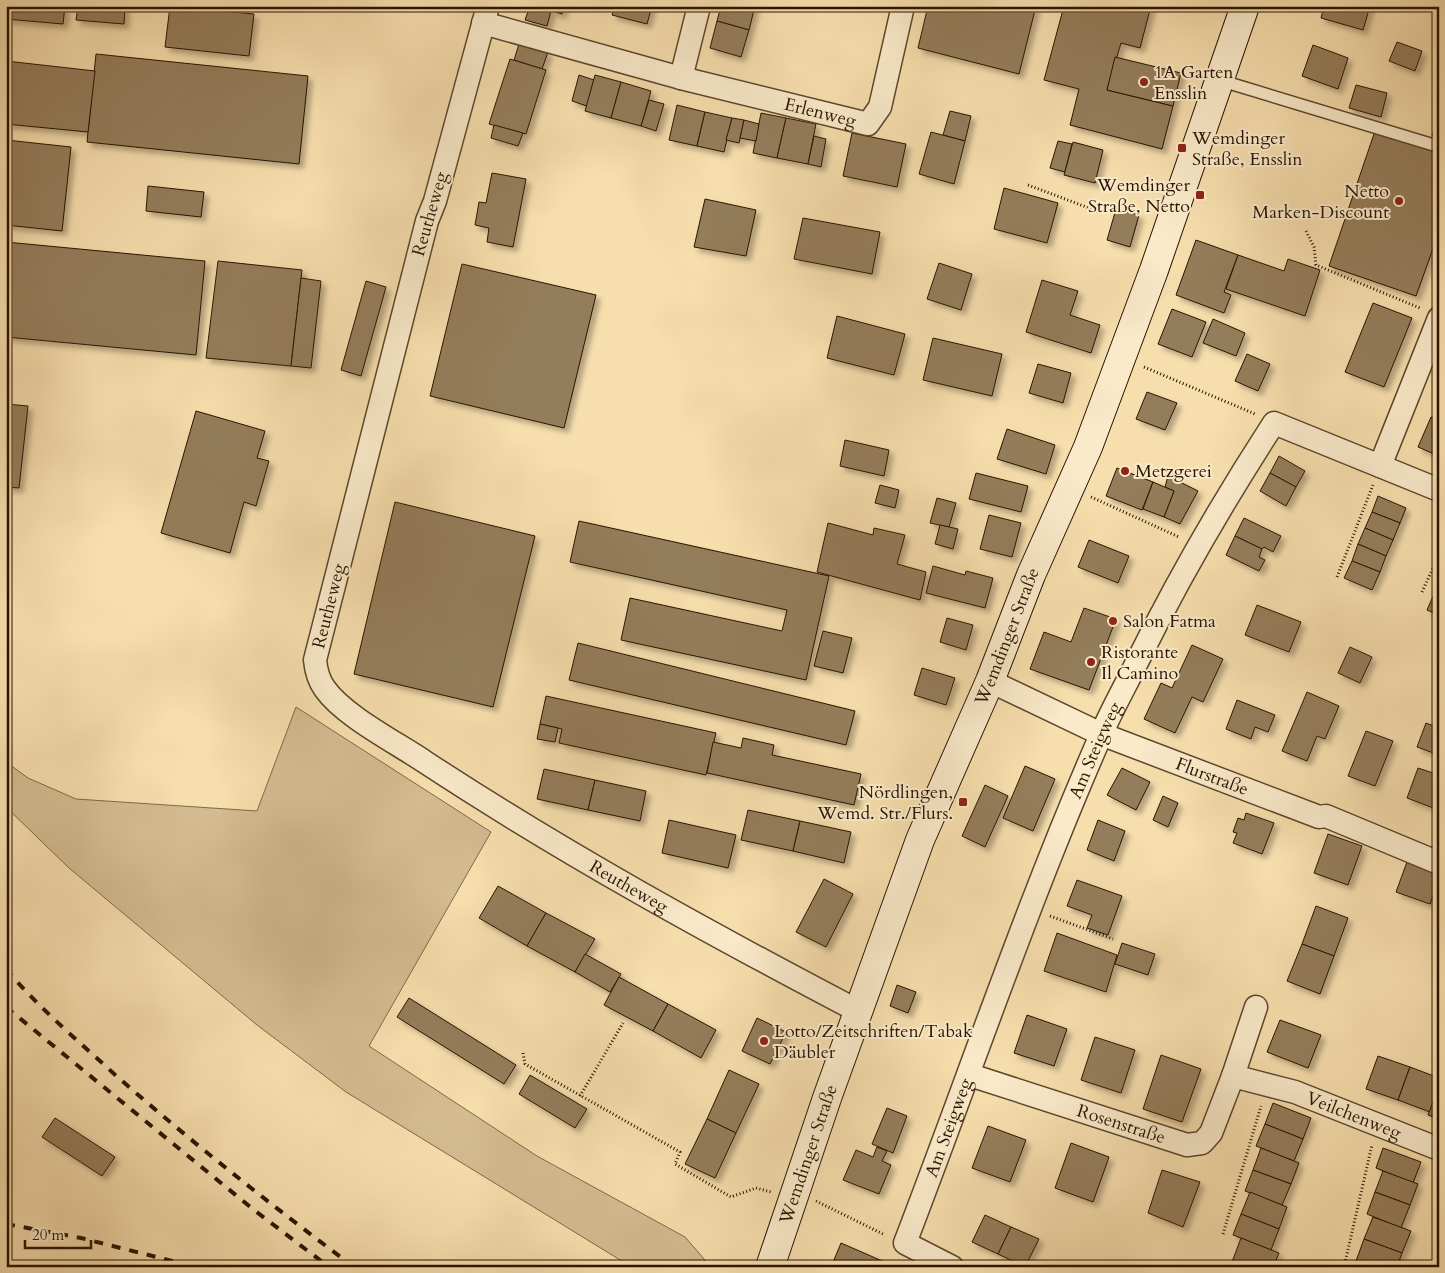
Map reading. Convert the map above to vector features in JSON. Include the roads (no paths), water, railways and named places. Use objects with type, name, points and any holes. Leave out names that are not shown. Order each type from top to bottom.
[{"type":"main road","name":"Wemdinger Straße","points":[[770,1267],[858,1011],[920,840],[990,681],[1032,575],[1070,488],[1154,270],[1245,6]]},
{"type":"street","points":[[681,78],[699,6]]},
{"type":"street","name":"Erlenweg","points":[[486,14],[681,78],[868,124],[880,107],[903,6]]},
{"type":"street","name":"Reutheweg","points":[[486,14],[435,201],[427,221],[315,660],[316,669],[325,689],[350,713],[479,798],[639,894],[858,1011]]},
{"type":"street","points":[[1430,313],[1380,466],[1439,490]]},
{"type":"street","name":"Am Steigweg","points":[[952,1267],[905,1243],[970,1075],[1030,909],[1101,734],[1198,545],[1274,422],[1380,466]]},
{"type":"street","name":"Flurstraße","points":[[990,681],[1101,734],[1319,817],[1326,816],[1439,862]]},
{"type":"street","name":"Rosenstraße","points":[[970,1075],[1187,1145],[1202,1143],[1211,1133],[1233,1076],[1256,1007]]},
{"type":"street","name":"Veilchenweg","points":[[1233,1076],[1295,1092],[1439,1150]]},
{"type":"lane","points":[[1219,80],[1437,146]]},
{"type":"railway","points":[[6,969],[58,1022],[141,1098],[231,1172],[354,1267]]},
{"type":"railway","points":[[6,1007],[254,1210],[329,1267]]},
{"type":"railway","points":[[6,1224],[81,1238],[196,1267]]},
{"type":"place","name":"1A Garten Ensslin","points":[[1144,82]]},
{"type":"place","name":"Wemdinger Straße, Ensslin","points":[[1182,148]]},
{"type":"place","name":"Wemdinger Straße, Netto","points":[[1200,195]]},
{"type":"place","name":"Netto Marken-Discount","points":[[1399,201]]},
{"type":"place","name":"Metzgerei","points":[[1125,471]]},
{"type":"place","name":"Salon Fatma","points":[[1113,621]]},
{"type":"place","name":"Ristorante Il Camino","points":[[1091,662]]},
{"type":"place","name":"Nördlingen, Wemd. Str./Flurs.","points":[[963,802]]},
{"type":"place","name":"Lotto/Zeitschriften/Tabak Däubler","points":[[764,1041]]}]
